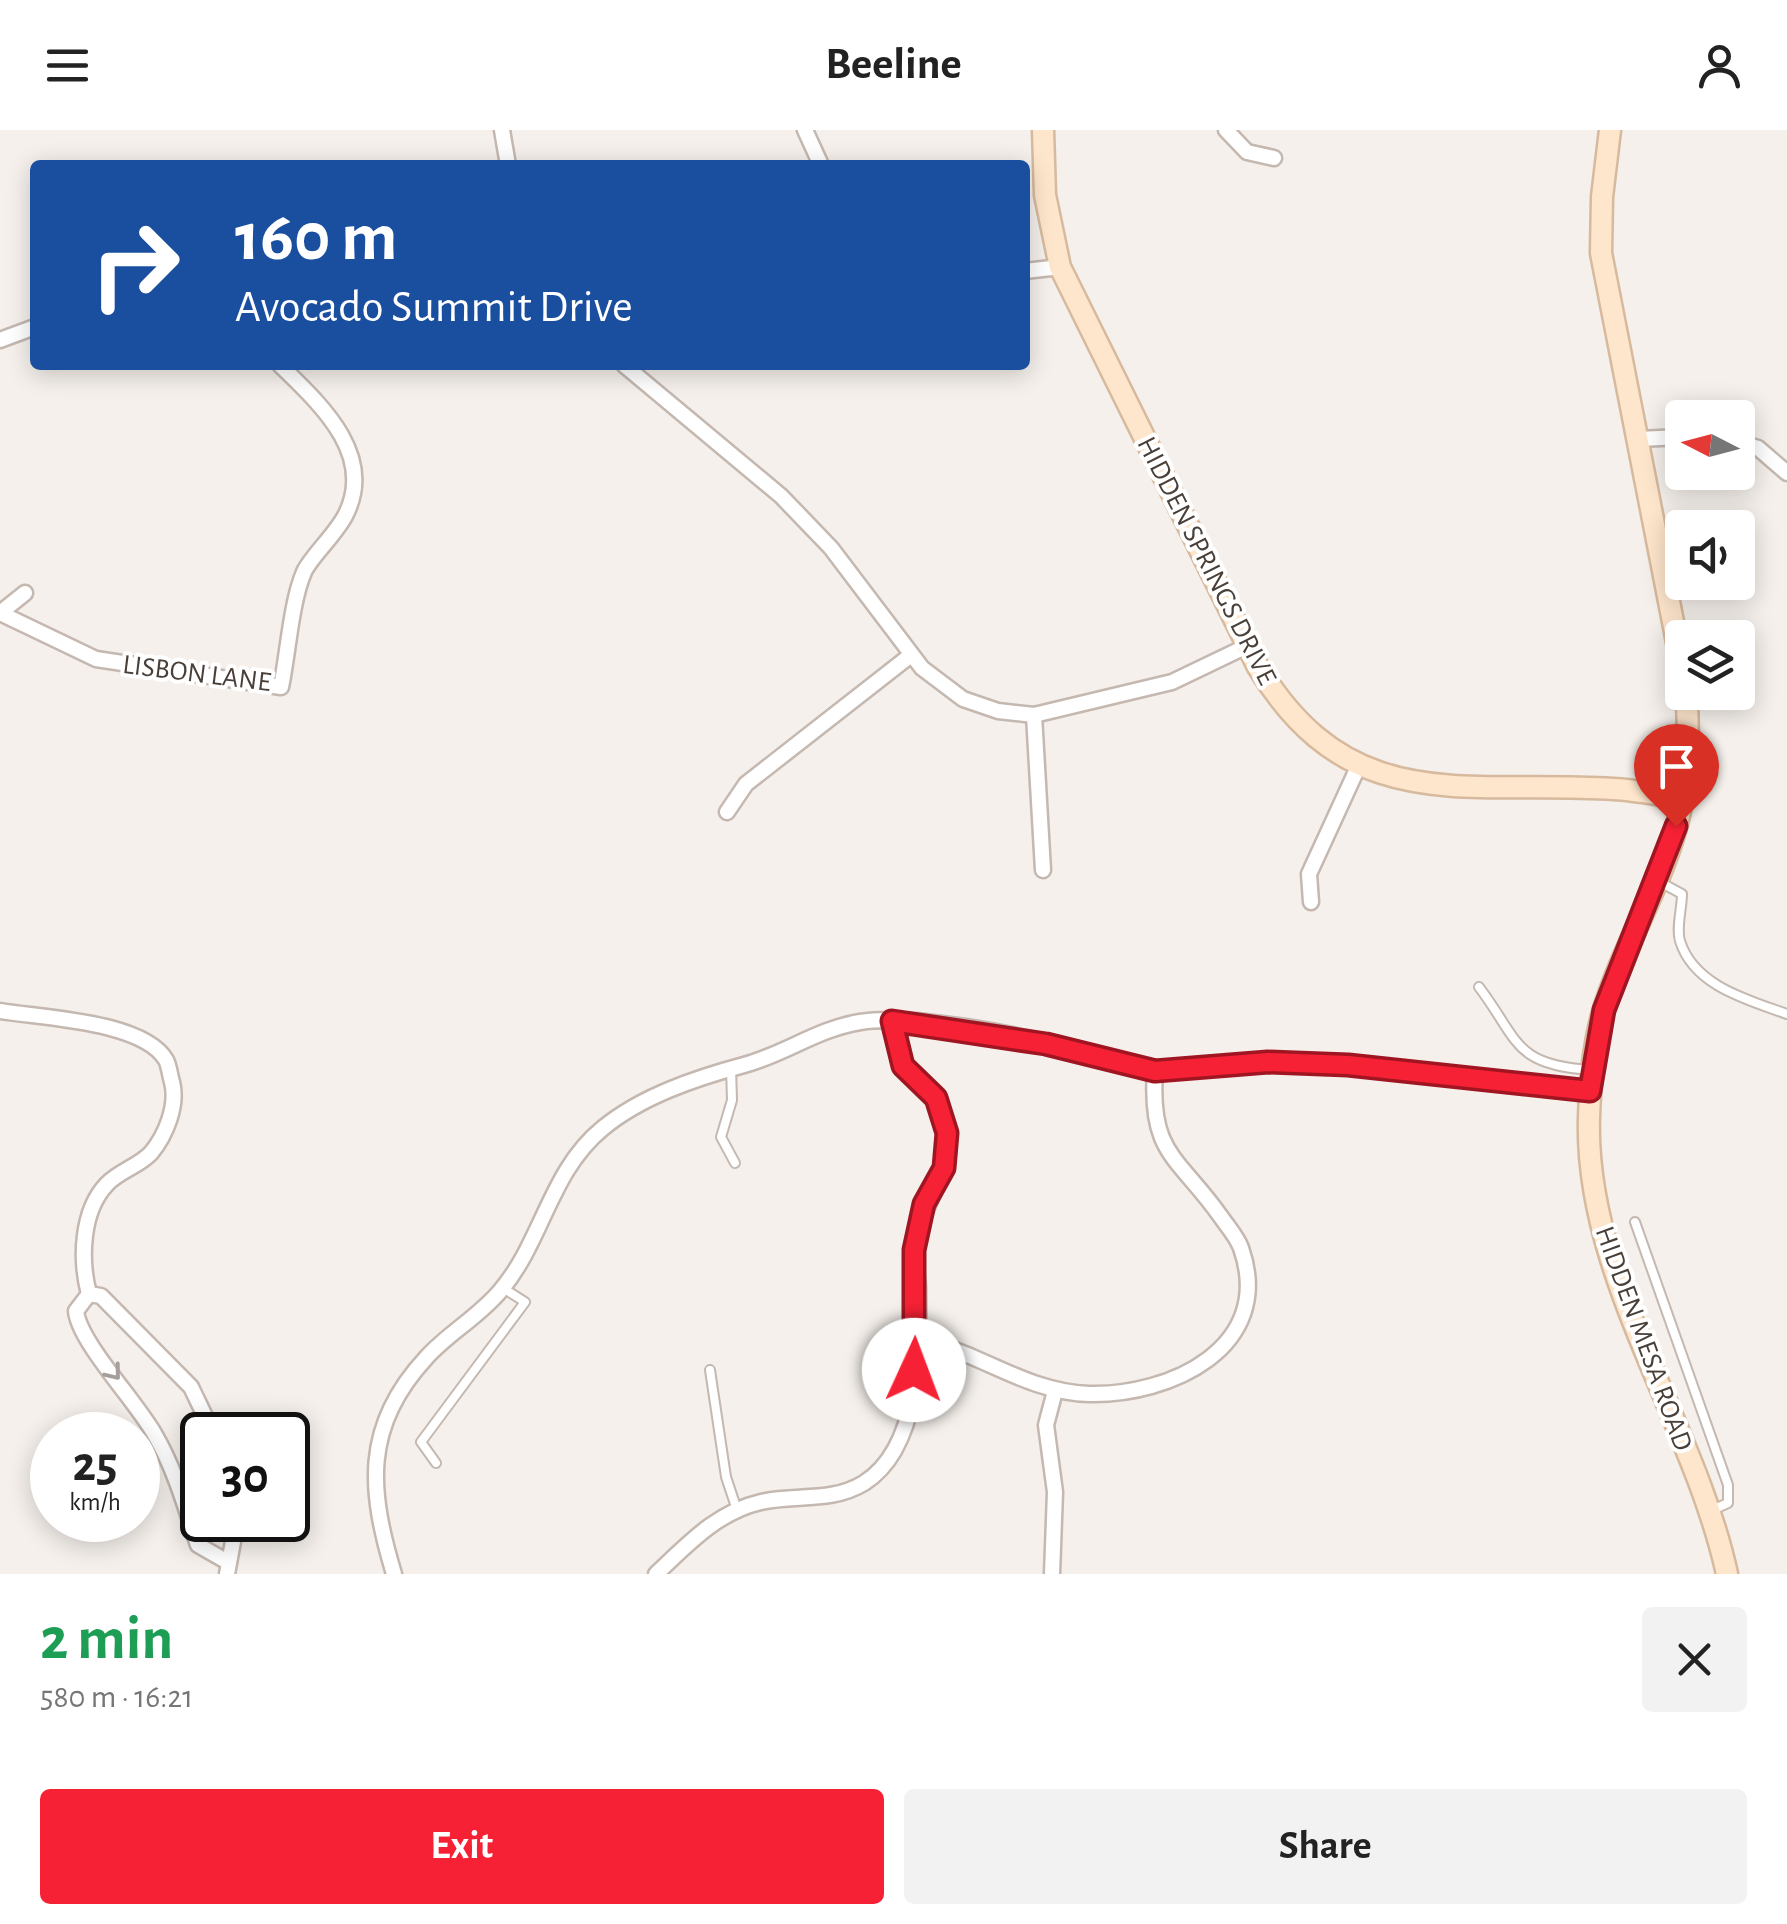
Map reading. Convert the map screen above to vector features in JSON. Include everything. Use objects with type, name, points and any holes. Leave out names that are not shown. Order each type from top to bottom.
[{"type":"street","points":[[502,130],[507,160]]},
{"type":"street","points":[[805,130],[819,160]]},
{"type":"street","name":"HIDDEN SPRINGS DRIVE","points":[[1042,130],[1045,195],[1060,267],[1247,646],[1270,688],[1294,716],[1320,740],[1360,765],[1430,786],[1616,789],[1682,798]]},
{"type":"street","points":[[1226,130],[1248,152],[1274,158]]},
{"type":"street","points":[[1610,130],[1602,197],[1602,253],[1673,620]]},
{"type":"street","points":[[1030,270],[1060,267]]},
{"type":"street","points":[[0,340],[30,329]]},
{"type":"street","name":"LISBON LANE","points":[[25,593],[0,614],[96,659],[281,687],[304,570],[322,553],[347,514],[354,465],[330,414],[285,370]]},
{"type":"street","points":[[630,370],[781,496],[831,548],[911,655],[934,680],[963,699],[998,711],[1034,715],[1172,682],[1247,646]]},
{"type":"street","points":[[1638,439],[1665,437]]},
{"type":"street","points":[[1755,447],[1787,473]]},
{"type":"street","points":[[726,812],[746,784],[911,655]]},
{"type":"street","name":"HIDDEN MESA ROAD","points":[[1687,710],[1688,743],[1682,798],[1658,881],[1604,1010],[1591,1081],[1590,1160],[1602,1225],[1710,1511],[1727,1574]]},
{"type":"street","points":[[1034,715],[1043,870]]},
{"type":"street","points":[[1311,902],[1309,874],[1360,765]]},
{"type":"street","points":[[0,1011],[123,1030],[144,1040],[166,1060],[175,1094],[166,1130],[150,1155],[107,1183],[86,1227],[82,1268],[89,1294]]},
{"type":"street","points":[[394,1574],[378,1527],[372,1466],[384,1424],[427,1356],[476,1317],[502,1288],[530,1246],[558,1181],[584,1145],[606,1126],[663,1093],[810,1034],[862,1021],[892,1021],[1056,1045],[1155,1071],[1268,1062],[1591,1081]]},
{"type":"street","points":[[656,1574],[702,1530],[736,1510],[764,1501],[816,1500],[854,1488],[890,1460],[908,1422],[915,1340],[914,1250],[924,1204],[944,1168],[947,1133],[936,1098],[903,1066],[892,1021]]},
{"type":"street","points":[[915,1340],[1055,1391],[1144,1391],[1168,1383],[1218,1353],[1238,1322],[1246,1295],[1240,1244],[1162,1144],[1152,1106],[1155,1071]]},
{"type":"street","points":[[89,1294],[101,1296],[191,1387],[203,1412]]},
{"type":"street","points":[[89,1294],[76,1311],[78,1330],[123,1384],[158,1438],[198,1545],[226,1568],[235,1542]]},
{"type":"street","points":[[1052,1574],[1054,1492],[1046,1425],[1055,1391]]},
{"type":"lane","points":[[1658,881],[1682,894],[1678,937],[1686,954],[1714,984],[1787,1014]]},
{"type":"lane","points":[[1479,987],[1521,1051],[1591,1081]]},
{"type":"lane","points":[[731,1068],[732,1100],[721,1137],[736,1163]]},
{"type":"lane","points":[[1635,1222],[1728,1485],[1728,1502],[1710,1511]]},
{"type":"lane","points":[[436,1463],[421,1442],[525,1302],[502,1288]]},
{"type":"lane","points":[[710,1370],[726,1477],[736,1510]]},
{"type":"route","points":[[914,1370],[918,1286],[914,1250],[924,1204],[944,1168],[947,1133],[936,1098],[903,1066],[892,1021],[1018,1038],[1155,1071],[1268,1062],[1348,1065],[1590,1091],[1595,1043],[1604,1010],[1658,881],[1676,826]]}]
